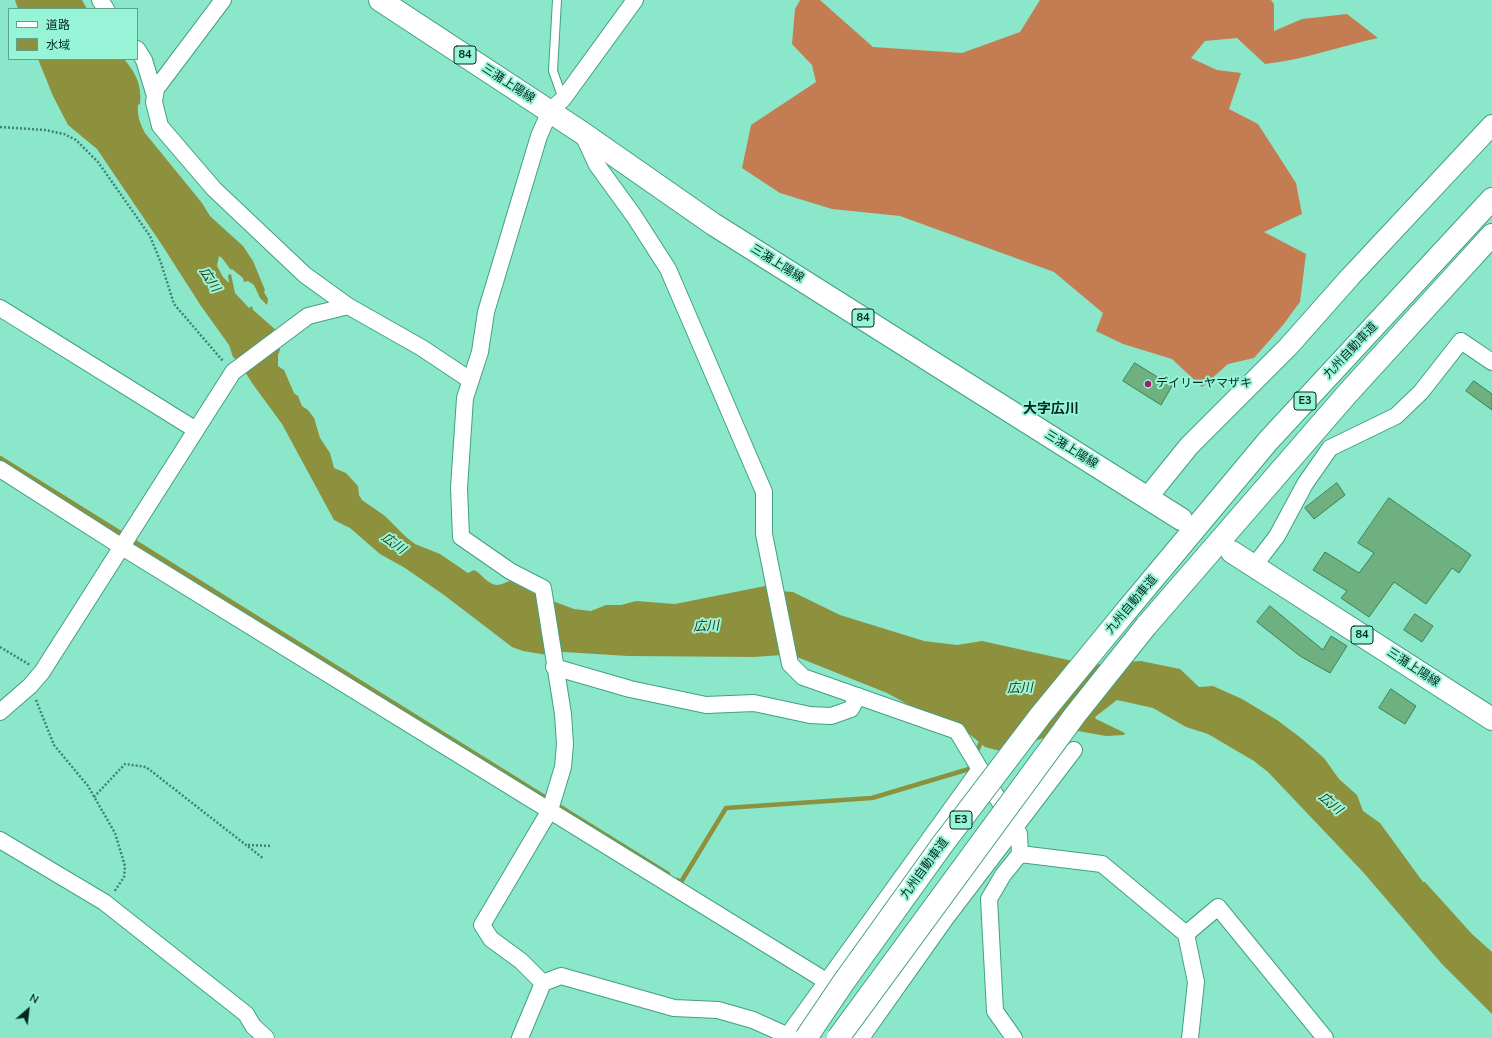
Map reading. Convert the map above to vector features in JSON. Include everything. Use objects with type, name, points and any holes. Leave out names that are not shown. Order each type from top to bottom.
[{"type":"main road","name":"三潴上陽線","points":[[380,0],[557,105],[581,132],[720,228],[1180,519]]},
{"type":"main road","name":"九州自動車道","points":[[793,1037],[843,983],[947,839],[1040,716],[1127,610],[1268,441],[1492,199]]},
{"type":"main road","name":"九州自動車道","points":[[838,1038],[1074,715],[1146,626],[1347,394],[1492,235]]},
{"type":"main road","name":"三潴上陽線","points":[[1232,552],[1492,719]]},
{"type":"street","points":[[223,0],[156,89],[154,102],[160,126],[214,189],[305,275],[348,306],[422,348],[470,380]]},
{"type":"street","points":[[543,983],[521,961],[491,939],[482,925],[550,810],[563,767],[565,744],[563,714],[554,665],[543,588],[510,571],[461,537],[459,488],[465,398],[480,352],[486,312],[539,136],[557,105],[635,0]]},
{"type":"street","points":[[138,51],[144,60],[155,96]]},
{"type":"street","points":[[1147,498],[1189,446],[1288,346],[1492,124]]},
{"type":"street","points":[[581,132],[597,165],[634,216],[668,269],[764,492],[764,534],[790,664],[803,677],[957,731],[1019,834],[1020,854],[1003,874],[989,899],[994,1011],[1014,1038]]},
{"type":"street","points":[[0,712],[30,686],[42,672],[235,371],[308,316],[348,306]]},
{"type":"street","points":[[0,308],[196,430]]},
{"type":"street","points":[[1254,566],[1278,536],[1305,484],[1330,448],[1396,416],[1421,392],[1461,340],[1492,362]]},
{"type":"street","points":[[0,469],[126,540],[550,810],[826,981]]},
{"type":"street","points":[[554,665],[630,688],[694,702],[706,704],[754,703],[810,715],[831,716],[851,709],[858,696]]},
{"type":"street","points":[[861,1038],[946,918],[1074,750]]},
{"type":"street","points":[[520,1038],[543,983],[561,976],[674,1008],[725,1012],[753,1020],[793,1037],[826,981],[980,769]]},
{"type":"street","points":[[0,840],[104,902],[246,1014],[253,1026],[266,1038]]},
{"type":"street","points":[[1020,854],[1102,864],[1186,934],[1196,982],[1190,1038]]},
{"type":"street","points":[[1186,934],[1218,907],[1325,1038]]},
{"type":"lane","points":[[557,0],[553,70],[557,105]]},
{"type":"path","points":[[0,127],[45,130],[64,134],[76,140],[98,162],[150,236],[161,263],[174,304],[235,371]]},
{"type":"path","points":[[0,647],[42,672]]},
{"type":"path","points":[[30,686],[54,745],[88,786],[115,833],[125,866],[124,877],[116,890],[104,902]]},
{"type":"path","points":[[94,797],[125,764],[146,767],[264,858]]},
{"type":"path","points":[[246,845],[271,846]]},
{"type":"shaded area","points":[[800,0],[820,0],[873,47],[962,53],[1020,32],[1040,0],[1271,0],[1274,4],[1274,31],[1302,19],[1347,14],[1378,38],[1307,56],[1265,64],[1237,38],[1205,41],[1191,58],[1217,70],[1241,73],[1229,109],[1258,124],[1296,183],[1302,214],[1264,232],[1306,254],[1300,302],[1283,325],[1254,358],[1228,364],[1202,387],[1172,359],[1123,344],[1096,331],[1103,313],[1054,272],[900,216],[832,209],[780,193],[742,168],[751,125],[816,82],[812,65],[792,44],[795,9]]},
{"type":"water","points":[[15,0],[82,0],[86,8],[18,8]]},
{"type":"water","name":"広川","points":[[38,60],[125,60],[135,74],[139,85],[140,104],[138,105],[138,116],[145,133],[202,203],[210,216],[243,246],[253,261],[268,299],[267,305],[260,298],[254,285],[248,281],[244,282],[243,278],[232,269],[231,270],[219,256],[217,266],[223,277],[229,283],[228,275],[231,274],[235,293],[249,308],[252,306],[253,310],[276,330],[280,350],[278,355],[278,366],[284,370],[294,393],[298,396],[302,406],[308,410],[314,418],[320,438],[330,453],[334,468],[346,473],[358,486],[359,495],[362,500],[385,516],[415,544],[440,554],[468,573],[474,570],[491,583],[499,585],[510,581],[539,596],[574,609],[591,611],[606,605],[621,605],[636,601],[675,604],[765,586],[779,591],[793,592],[840,615],[924,641],[957,645],[982,641],[1091,665],[1141,661],[1180,669],[1199,687],[1213,686],[1242,699],[1277,720],[1324,758],[1339,779],[1357,795],[1363,811],[1380,823],[1423,882],[1425,882],[1472,934],[1492,952],[1492,1014],[1442,964],[1363,872],[1268,772],[1254,761],[1208,734],[1186,727],[1153,708],[1117,700],[1095,717],[1096,719],[1125,733],[1124,735],[1106,736],[1072,730],[1058,733],[1006,751],[985,747],[962,728],[916,709],[887,693],[797,657],[782,655],[754,657],[628,656],[564,652],[547,655],[523,651],[512,647],[444,595],[405,568],[380,554],[350,528],[334,520],[282,424],[252,383],[239,362],[233,357],[229,345],[201,306],[97,149],[68,125],[53,96]]},
{"type":"building","name":"デイリーヤマザキ","points":[[1135,363],[1172,386],[1161,405],[1123,381]]},
{"type":"building","points":[[1474,381],[1492,394],[1492,410],[1466,391]]},
{"type":"building","points":[[1337,483],[1345,495],[1314,519],[1305,508]]},
{"type":"building","points":[[1389,498],[1471,555],[1459,573],[1452,568],[1426,604],[1394,582],[1369,617],[1341,598],[1347,591],[1313,570],[1325,552],[1359,573],[1374,553],[1358,543]]},
{"type":"building","points":[[1270,606],[1323,650],[1331,636],[1347,646],[1330,673],[1300,656],[1257,622]]},
{"type":"building","points":[[1415,614],[1433,626],[1422,642],[1404,630]]},
{"type":"building","points":[[1391,689],[1416,706],[1405,724],[1379,708]]},
{"type":"waterway","points":[[0,458],[668,874]]},
{"type":"waterway","points":[[975,755],[983,738]]},
{"type":"waterway","points":[[677,880],[681,882],[726,808],[872,798],[969,769],[971,764]]},
{"type":"place","name":"デイリーヤマザキ","points":[[1148,384]]},
{"type":"district","name":"大字広川","points":[[1051,410]]}]
